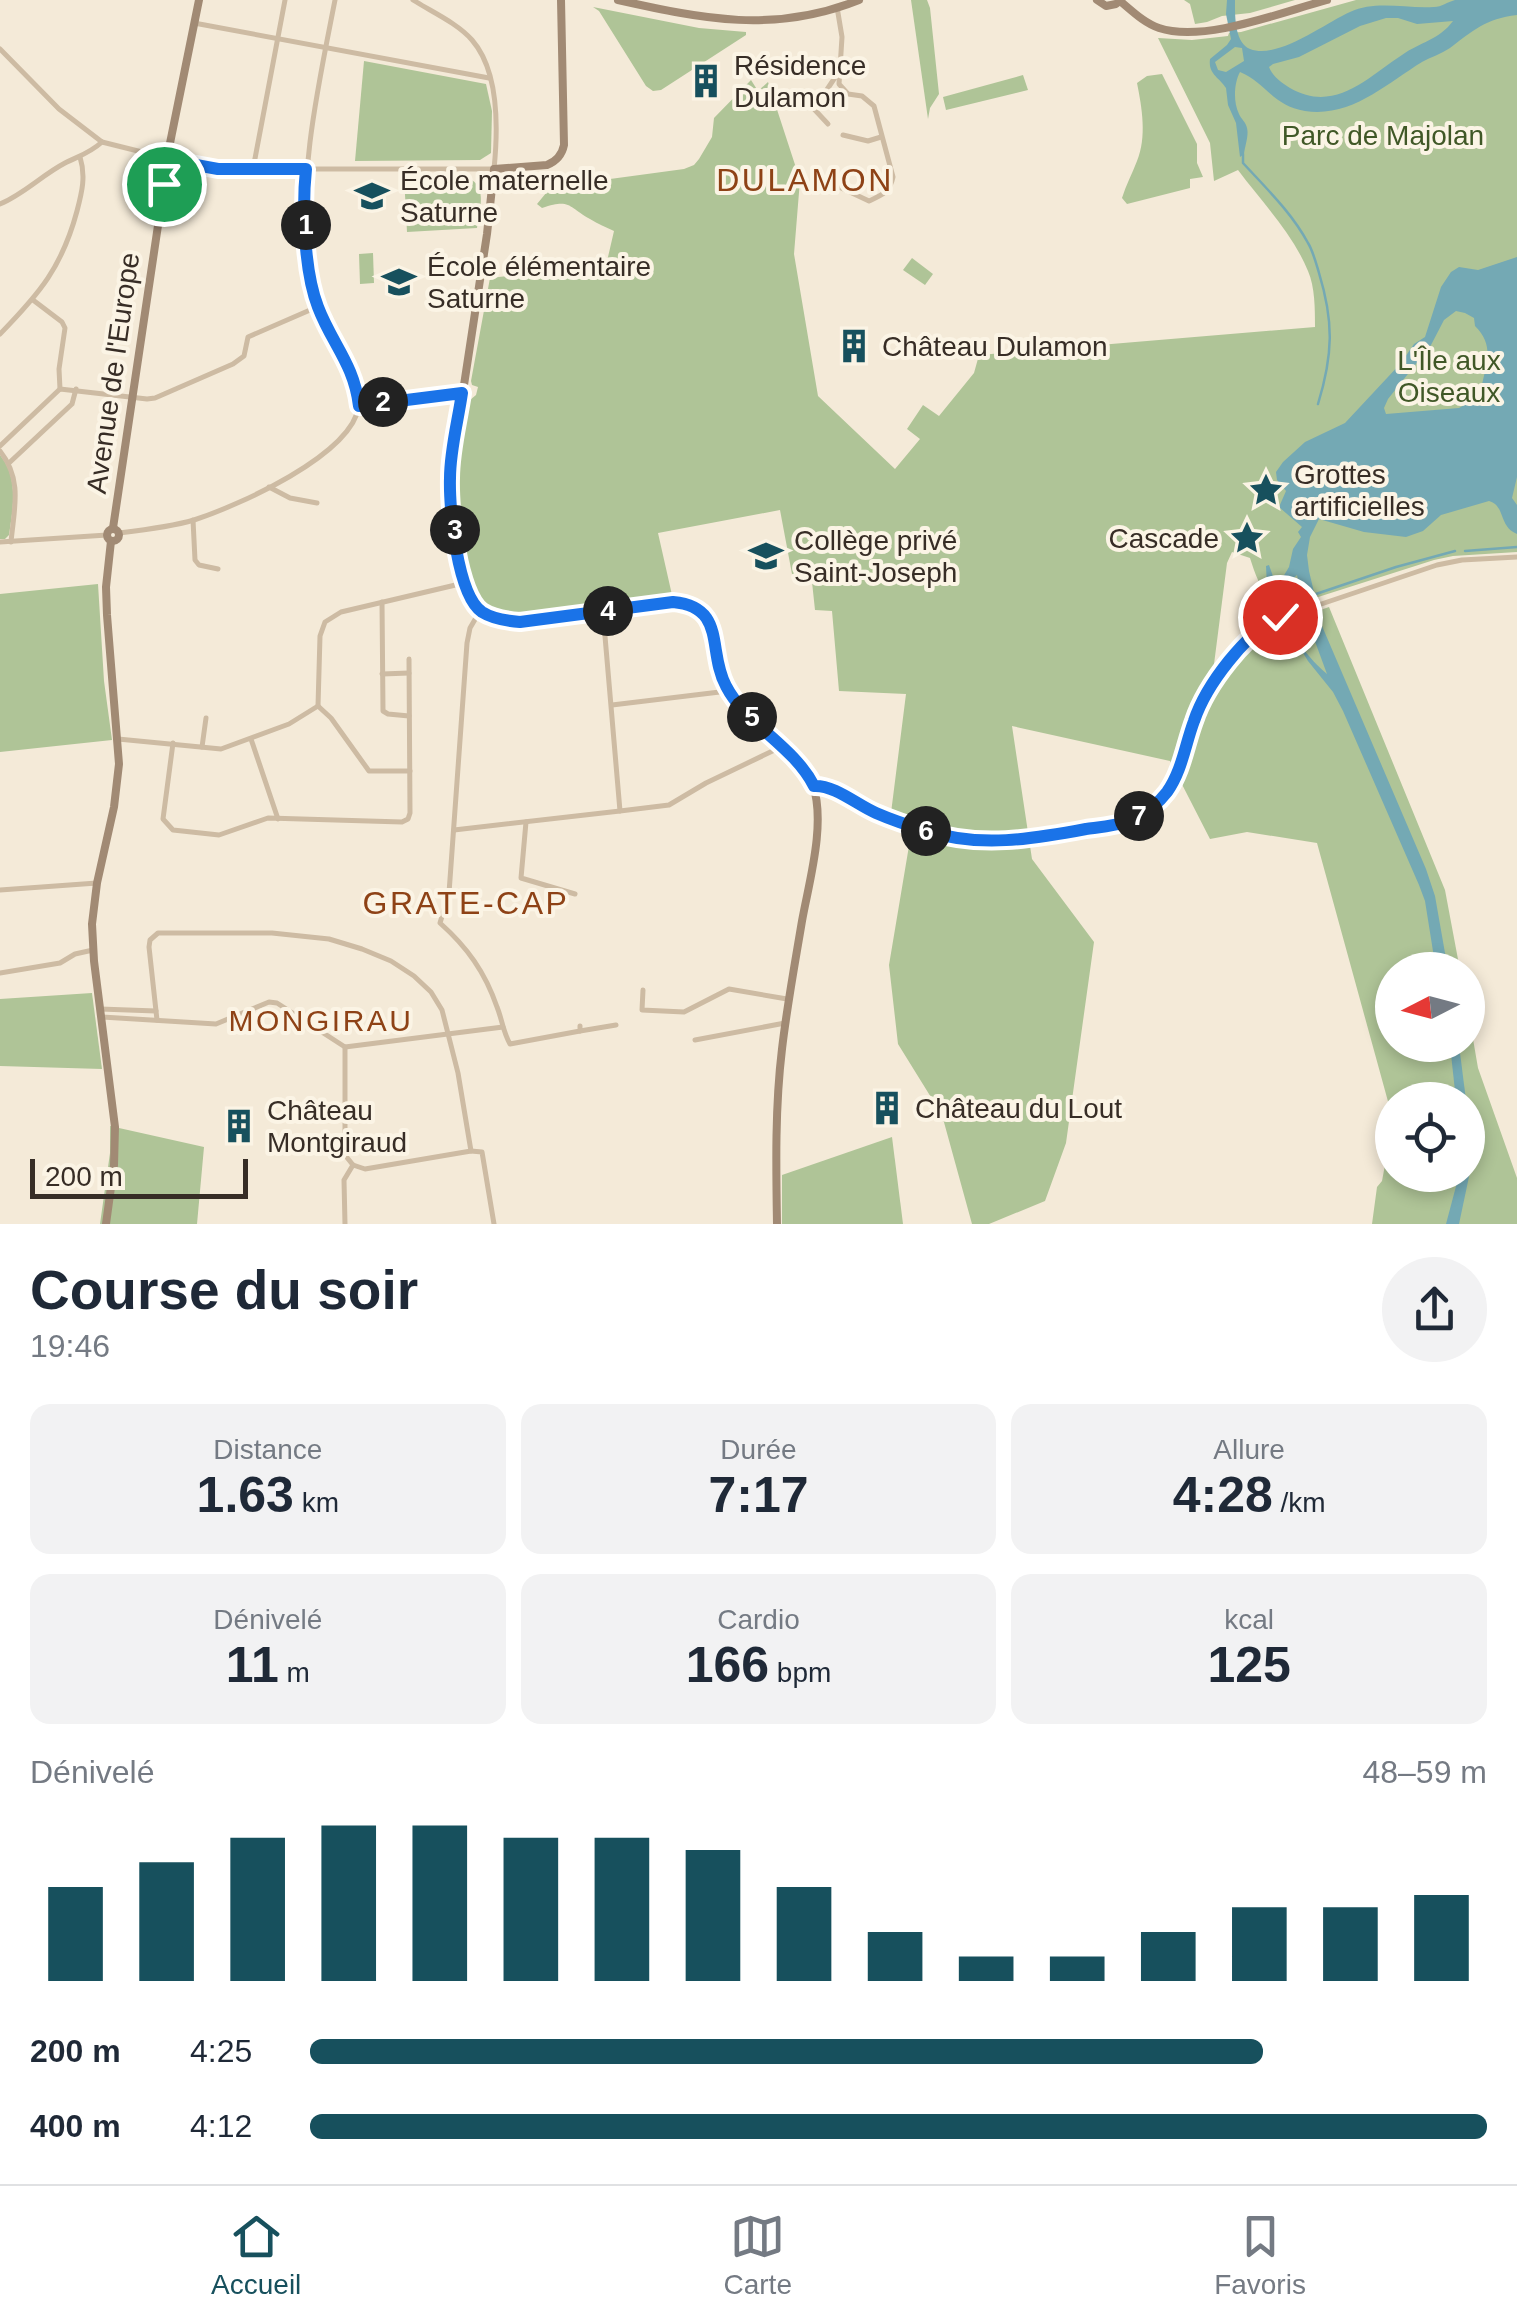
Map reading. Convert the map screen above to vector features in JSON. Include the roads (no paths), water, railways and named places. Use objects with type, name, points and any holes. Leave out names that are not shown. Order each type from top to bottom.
[{"type":"main road","name":"Avenue de l'Europe","points":[[106,1224],[116,1128],[92,924],[118,764],[106,587],[168,159],[199,0]]},
{"type":"main road","points":[[561,0],[562,153],[548,165],[494,169],[450,477],[464,583],[480,611],[520,622],[673,602],[700,609],[712,630],[728,691],[806,771],[814,786],[815,844],[777,1097],[776,1224]]},
{"type":"main road","points":[[618,0],[733,21],[787,19],[859,0]]},
{"type":"main road","points":[[1096,0],[1106,6],[1121,0],[1147,23],[1168,30],[1198,32],[1328,0]]},
{"type":"main road","points":[[814,786],[836,792],[890,819],[952,838],[1022,841],[1122,823],[1156,804],[1168,790],[1180,767],[1195,717],[1222,669]]},
{"type":"street","points":[[253,169],[285,0]]},
{"type":"street","points":[[0,542],[113,534],[193,520],[290,478],[332,446],[350,425],[359,406],[356,385],[318,307],[308,265],[306,169],[336,0]]},
{"type":"street","points":[[0,49],[59,108],[102,142],[168,159],[218,169],[494,169],[497,116],[482,57],[459,29],[413,0]]},
{"type":"street","points":[[820,178],[869,201],[884,194],[893,177],[874,106],[862,96],[848,94],[839,84],[842,37],[837,8]]},
{"type":"street","points":[[194,24],[489,78]]},
{"type":"street","points":[[828,124],[814,109],[841,67]]},
{"type":"street","points":[[843,135],[868,141],[881,137]]},
{"type":"street","points":[[0,204],[102,142]]},
{"type":"street","points":[[0,334],[50,278],[68,240],[83,185],[80,157]]},
{"type":"street","points":[[11,542],[16,493],[0,448],[60,388],[65,328],[32,300]]},
{"type":"street","points":[[60,388],[155,398],[233,364],[244,356],[248,337],[318,307]]},
{"type":"street","points":[[8,462],[72,404],[76,389]]},
{"type":"street","points":[[359,406],[462,393]]},
{"type":"street","points":[[270,488],[290,498],[317,504]]},
{"type":"street","points":[[193,520],[194,560],[199,566],[218,569]]},
{"type":"street","points":[[1222,669],[1248,641],[1280,617],[1436,566],[1462,560],[1517,557]]},
{"type":"street","points":[[410,771],[368,771],[318,706],[320,636],[326,622],[342,612],[464,583]]},
{"type":"street","points":[[382,602],[383,710],[410,716]]},
{"type":"street","points":[[480,611],[467,642],[449,893],[440,922],[477,962],[489,985],[507,1041],[514,1044],[616,1025]]},
{"type":"street","points":[[604,612],[620,811]]},
{"type":"street","points":[[173,744],[163,819],[172,830],[218,835],[268,818],[402,822],[410,814],[409,660]]},
{"type":"street","points":[[382,674],[409,673]]},
{"type":"street","points":[[612,705],[728,691]]},
{"type":"street","points":[[118,739],[221,748],[251,739],[318,706]]},
{"type":"street","points":[[202,747],[206,718]]},
{"type":"street","points":[[251,739],[278,819]]},
{"type":"street","points":[[453,830],[669,805],[783,746]]},
{"type":"street","points":[[526,822],[521,878],[575,894]]},
{"type":"street","points":[[0,890],[98,883]]},
{"type":"street","points":[[156,1020],[149,947],[158,933],[272,932],[329,939],[391,961],[432,992],[442,1010],[471,1151]]},
{"type":"street","points":[[0,972],[60,963],[93,950]]},
{"type":"street","points":[[643,990],[642,1010],[689,1010],[730,989],[790,999]]},
{"type":"street","points":[[101,1013],[216,1024],[270,1002],[345,1046],[503,1026]]},
{"type":"street","points":[[101,1013],[156,1011]]},
{"type":"street","points":[[695,1040],[786,1022]]},
{"type":"street","points":[[345,1046],[346,1155],[353,1165],[365,1169],[482,1152],[494,1224]]},
{"type":"street","points":[[345,1224],[344,1180],[353,1165]]},
{"type":"water","points":[[1227,0],[1235,0],[1236,27],[1241,40],[1250,49],[1261,51],[1301,39],[1360,8],[1437,7],[1455,0],[1517,0],[1517,15],[1480,26],[1367,97],[1338,109],[1322,112],[1294,108],[1240,72],[1235,98],[1248,134],[1240,157],[1226,88],[1210,64],[1210,59],[1231,39]],"holes":[[[1386,18],[1417,24],[1453,21],[1435,37],[1336,95],[1306,95],[1280,81],[1269,67]],[[1235,47],[1242,48],[1244,61],[1226,72],[1218,70],[1215,62]]]},
{"type":"water","points":[[1517,257],[1517,477],[1512,498],[1517,505],[1517,534],[1489,501],[1441,515],[1423,531],[1406,537],[1364,532],[1319,519],[1307,555],[1322,626],[1435,896],[1445,952],[1433,952],[1419,885],[1343,711],[1286,625],[1283,606],[1267,587],[1266,566],[1269,565],[1275,582],[1280,582],[1301,537],[1298,532],[1302,527],[1279,507],[1286,491],[1276,472],[1305,442],[1345,423],[1414,344],[1425,337],[1441,287],[1459,267],[1478,270]],"holes":[[[1456,311],[1474,318],[1486,343],[1480,396],[1459,408],[1386,414],[1388,399],[1431,345],[1444,320]],[[1297,575],[1306,617],[1327,674],[1301,646],[1288,623],[1281,595]]]},
{"type":"water","points":[[1452,1062],[1461,1062],[1464,1082],[1454,1082]]},
{"type":"water","points":[[1454,1192],[1466,1192],[1459,1224],[1446,1224]]},
{"type":"waterway","points":[[1243,154],[1243,163],[1302,232],[1317,265],[1330,338],[1318,404]]},
{"type":"waterway","points":[[1465,551],[1517,547]]},
{"type":"waterway","points":[[1313,595],[1455,551]]},
{"type":"place","name":"Résidence Dulamon","points":[[706,81]]},
{"type":"place","name":"École maternelle Saturne","points":[[372,196]]},
{"type":"place","name":"École élémentaire Saturne","points":[[399,282]]},
{"type":"place","name":"Château Dulamon","points":[[854,346]]},
{"type":"place","name":"Grottes artificielles","points":[[1266,490]]},
{"type":"place","name":"Cascade","points":[[1247,538]]},
{"type":"place","name":"Collège privé Saint-Joseph","points":[[766,556]]},
{"type":"place","name":"Château du Lout","points":[[887,1108]]},
{"type":"place","name":"Château Montgiraud","points":[[239,1126]]},
{"type":"district","name":"DULAMON","points":[[805,180]]},
{"type":"district","name":"GRATE-CAP","points":[[466,903]]},
{"type":"district","name":"MONGIRAU","points":[[321,1020]]},
{"type":"park label","name":"Parc de Majolan","points":[[1383,135]]},
{"type":"park label","name":"L'Île aux Oiseaux","points":[[1449,376]]}]
